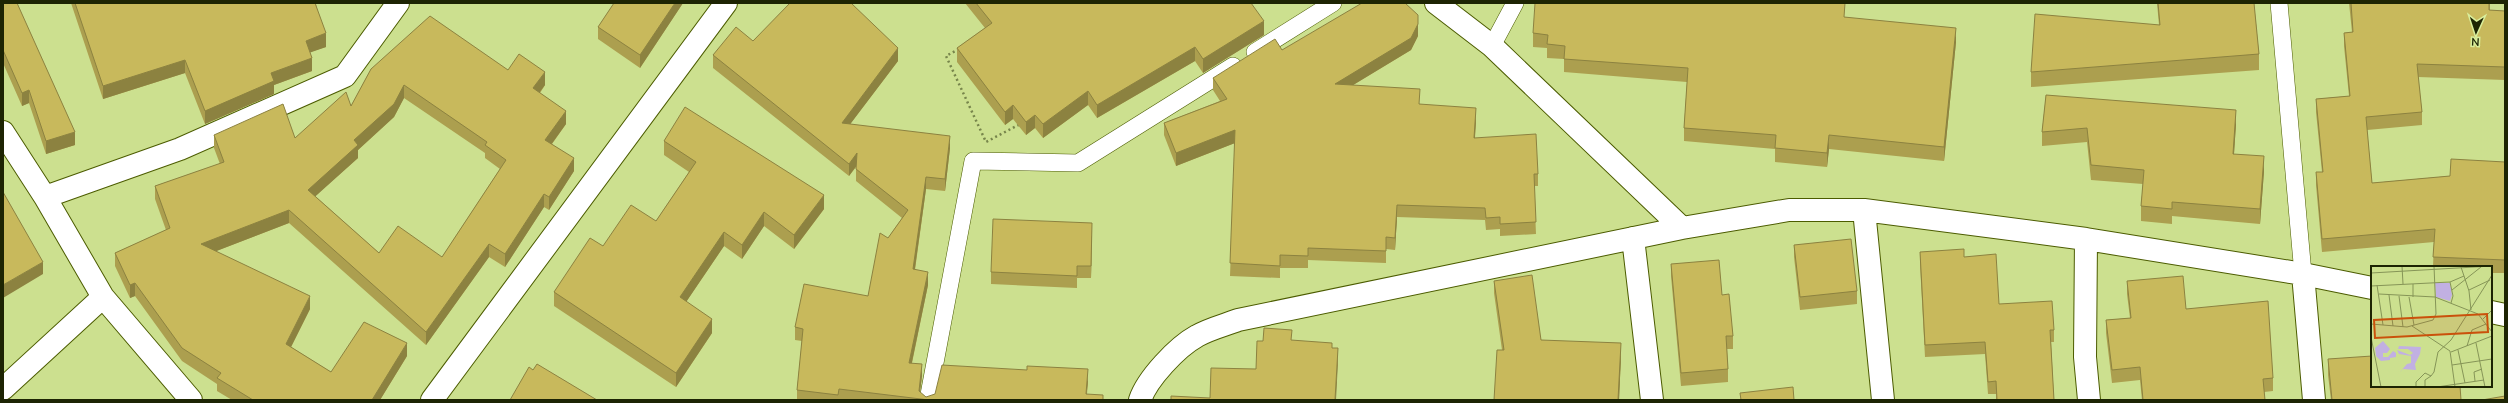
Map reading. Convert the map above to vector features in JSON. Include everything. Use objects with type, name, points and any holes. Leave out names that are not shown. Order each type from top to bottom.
[{"type":"street","points":[[45,197],[180,149],[345,76],[398,3]]},
{"type":"street","points":[[432,400],[726,3]]},
{"type":"street","points":[[1436,3],[1492,46],[1682,228]]},
{"type":"street","points":[[3,132],[45,197],[103,297],[191,400]]},
{"type":"street","points":[[1140,400],[1143,390],[1167,361],[1196,336],[1238,320],[1682,228],[1790,210],[1864,210],[2086,239],[2303,274],[2371,288]]},
{"type":"street","points":[[1864,210],[1883,400]]},
{"type":"street","points":[[1633,238],[1652,400]]},
{"type":"street","points":[[2086,239],[2085,356],[2089,400]]},
{"type":"street","points":[[2303,274],[2314,400]]},
{"type":"street","points":[[3,389],[103,297]]},
{"type":"street","points":[[2492,312],[2505,315]]},
{"type":"lane","points":[[928,400],[973,161],[1078,164],[1333,3]]},
{"type":"lane","points":[[1492,46],[1515,3]]},
{"type":"lane","points":[[2279,3],[2303,274]]},
{"type":"path","points":[[1005,24],[1045,112],[986,142],[946,56],[1005,24]]},
{"type":"building","points":[[3,3],[17,3],[75,132],[46,141],[29,90],[22,93],[3,50]]},
{"type":"building","points":[[75,3],[315,3],[326,33],[306,41],[312,58],[271,73],[274,81],[205,111],[185,60],[103,86]]},
{"type":"building","points":[[614,3],[675,3],[640,55],[598,27]]},
{"type":"building","points":[[790,3],[851,3],[898,48],[842,123],[950,136],[945,179],[926,177],[913,269],[928,272],[909,363],[922,364],[919,391],[926,397],[935,394],[942,365],[1027,370],[1027,366],[1088,369],[1086,394],[1103,395],[1103,400],[929,400],[839,389],[838,395],[797,390],[803,329],[795,327],[804,284],[868,296],[880,233],[888,238],[908,210],[856,169],[857,153],[849,164],[713,55],[736,27],[753,41]]},
{"type":"building","points":[[976,3],[1251,3],[1264,21],[1203,59],[1195,47],[1097,105],[1088,91],[1043,124],[1035,115],[1026,122],[1013,105],[1005,112],[957,48],[992,23]]},
{"type":"building","points":[[1362,3],[1405,3],[1418,15],[1418,24],[1411,38],[1335,84],[1420,89],[1419,104],[1476,108],[1474,138],[1536,134],[1538,174],[1534,174],[1536,222],[1500,224],[1500,217],[1486,218],[1485,208],[1397,205],[1395,238],[1386,237],[1386,251],[1308,248],[1308,256],[1280,255],[1280,266],[1230,263],[1235,130],[1176,153],[1164,123],[1227,99],[1213,78],[1275,39],[1282,50]]},
{"type":"building","points":[[1535,3],[1845,3],[1844,17],[1956,28],[1944,147],[1829,135],[1827,153],[1775,148],[1776,135],[1684,128],[1688,68],[1564,59],[1565,46],[1547,44],[1548,35],[1533,33]]},
{"type":"building","points":[[2158,3],[2254,3],[2259,54],[2031,72],[2035,14],[2160,25]]},
{"type":"building","points":[[2351,3],[2489,3],[2489,10],[2505,11],[2505,67],[2417,64],[2422,112],[2366,117],[2372,183],[2450,176],[2451,159],[2505,162],[2505,260],[2433,257],[2435,229],[2322,239],[2316,172],[2323,172],[2316,99],[2350,96],[2344,33],[2353,32]]},
{"type":"building","points":[[430,16],[508,70],[519,54],[545,72],[533,88],[566,111],[545,140],[574,158],[549,197],[544,194],[505,254],[489,244],[426,332],[289,210],[201,244],[310,296],[286,344],[331,372],[364,322],[407,343],[372,400],[253,400],[217,378],[221,373],[182,348],[135,283],[130,285],[115,253],[170,228],[155,186],[224,162],[214,135],[283,104],[295,138],[346,92],[351,106],[371,69]],"holes":[[[404,85],[487,142],[485,145],[506,160],[442,257],[398,226],[379,253],[308,190],[358,145],[354,140],[394,104]]]},
{"type":"building","points":[[2046,95],[2236,110],[2233,154],[2264,156],[2260,209],[2172,202],[2172,209],[2141,206],[2144,170],[2091,165],[2087,128],[2042,132]]},
{"type":"building","points":[[685,107],[824,195],[794,235],[764,212],[742,245],[724,232],[680,297],[712,319],[676,373],[554,292],[590,238],[603,246],[631,205],[656,221],[696,162],[664,141]]},
{"type":"building","points":[[3,192],[43,262],[3,285]]},
{"type":"building","points":[[993,219],[1092,223],[1091,266],[1077,266],[1077,276],[991,272]]},
{"type":"building","points":[[1851,239],[1857,291],[1800,297],[1794,245]]},
{"type":"building","points":[[1964,249],[1964,257],[1996,254],[1999,304],[2052,301],[2054,330],[2050,330],[2054,400],[1997,400],[1996,381],[1988,382],[1985,342],[1925,345],[1920,252]]},
{"type":"building","points":[[1719,260],[1722,295],[1729,294],[1733,336],[1726,336],[1728,369],[1681,373],[1671,264]]},
{"type":"building","points":[[1532,275],[1541,340],[1621,343],[1618,400],[1494,400],[1497,350],[1504,350],[1494,281]]},
{"type":"building","points":[[2183,276],[2186,309],[2268,301],[2273,378],[2263,379],[2265,400],[2143,400],[2140,367],[2112,370],[2106,320],[2131,318],[2127,281]]},
{"type":"building","points":[[1264,328],[1292,330],[1291,340],[1332,343],[1332,348],[1338,348],[1335,400],[1171,400],[1171,396],[1210,398],[1211,368],[1256,369],[1257,341],[1263,341]]},
{"type":"building","points":[[2371,356],[2371,387],[2460,387],[2461,400],[2332,400],[2328,359]]},
{"type":"building","points":[[537,364],[597,400],[510,400],[529,367],[533,370]]},
{"type":"building","points":[[1793,387],[1794,400],[1741,400],[1740,393]]},
{"type":"building","points":[[2505,396],[2505,400],[2482,400]]}]
